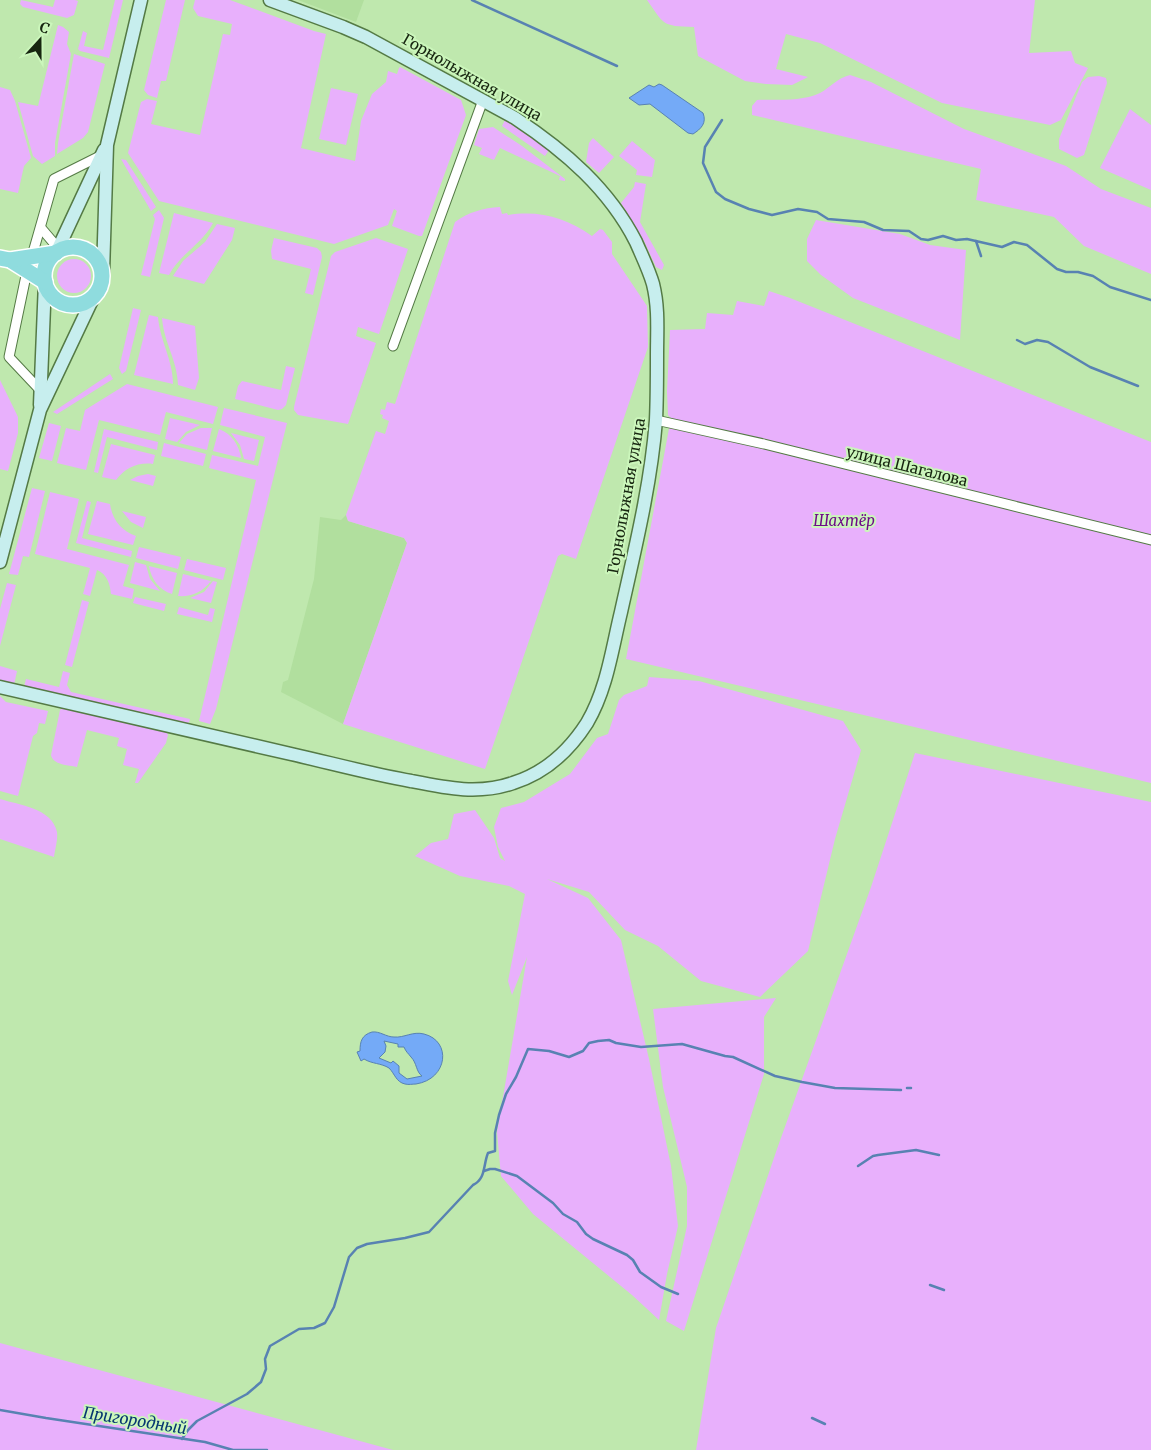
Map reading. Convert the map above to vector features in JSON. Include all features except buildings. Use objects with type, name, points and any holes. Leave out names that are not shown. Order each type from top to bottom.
[{"type":"main road","points":[[5,259],[29,264],[57,250],[75,246],[94,254],[100,262],[103,272],[102,282],[99,291],[86,303],[69,305],[53,297],[44,282],[29,264]]},
{"type":"main road","points":[[44,282],[46,266],[57,250]]},
{"type":"street","points":[[41,228],[57,250],[104,150],[141,0]]},
{"type":"street","name":"Горнолыжная улица","points":[[0,687],[388,777],[460,790],[485,790],[517,782],[540,771],[561,756],[575,740],[598,702],[609,665],[640,522],[653,449],[656,420],[657,309],[652,283],[643,257],[629,229],[600,188],[585,172],[538,133],[516,118],[366,37],[343,26],[270,0]]},
{"type":"street","points":[[393,346],[483,100]]},
{"type":"street","points":[[41,391],[9,357],[29,264],[54,179],[104,150]]},
{"type":"street","points":[[103,272],[104,150]]},
{"type":"street","points":[[40,410],[44,282]]},
{"type":"street","points":[[0,562],[40,410],[93,298]]},
{"type":"street","name":"улица Шагалова","points":[[656,420],[764,444],[1151,540]]},
{"type":"shaded area","points":[[298,0],[364,0],[356,22]]},
{"type":"shaded area","points":[[346,515],[348,521],[404,538],[407,543],[343,724],[281,692],[283,682],[288,680],[314,579],[320,517],[341,520]]},
{"type":"green space","points":[[21,0],[53,7],[55,0],[78,1],[74,15],[67,18],[23,7],[20,4]]},
{"type":"green space","points":[[115,0],[123,0],[109,58],[80,51],[78,49],[83,31],[87,33],[84,46],[103,50]]},
{"type":"green space","points":[[166,0],[185,0],[166,81],[161,81],[157,98],[148,95],[144,90]]},
{"type":"green space","points":[[195,0],[230,0],[326,34],[301,148],[355,161],[361,121],[372,94],[386,82],[388,71],[397,74],[400,67],[461,100],[466,115],[422,236],[392,226],[397,211],[394,209],[388,225],[334,244],[159,201],[128,153],[141,102],[147,99],[157,101],[151,124],[200,135],[223,34],[230,35],[232,24],[198,16],[193,8]]},
{"type":"green space","points":[[647,0],[1035,0],[1029,53],[1071,51],[1075,63],[1088,68],[1061,120],[1050,125],[942,103],[820,43],[786,34],[776,69],[808,77],[792,85],[745,81],[698,56],[694,27],[669,25],[657,15]]},
{"type":"green space","points":[[58,25],[69,32],[67,44],[71,54],[55,143],[55,156],[42,164],[33,156],[18,102],[38,106]]},
{"type":"green space","points":[[74,54],[105,64],[88,132],[83,138],[57,154],[58,143]]},
{"type":"green space","points":[[850,75],[871,82],[964,129],[1066,166],[1101,189],[1151,208],[1151,274],[1084,246],[1054,217],[976,200],[981,169],[752,115],[752,106],[757,100],[797,99],[813,96],[824,91],[841,78]]},
{"type":"green space","points":[[1099,76],[1106,78],[1107,83],[1084,155],[1077,158],[1059,149],[1059,139],[1082,82],[1088,77]]},
{"type":"green space","points":[[0,87],[10,90],[15,101],[31,158],[24,166],[18,193],[0,189]]},
{"type":"green space","points":[[331,88],[358,94],[346,145],[319,139]]},
{"type":"green space","points":[[1130,109],[1151,125],[1151,190],[1100,168]]},
{"type":"green space","points":[[505,120],[549,150],[545,156],[502,126]]},
{"type":"green space","points":[[493,127],[522,146],[565,179],[565,181],[559,180],[560,176],[500,148],[494,160],[479,154],[482,148],[474,145],[479,129]]},
{"type":"green space","points":[[593,138],[614,157],[599,173],[586,162],[589,143]]},
{"type":"green space","points":[[632,141],[655,160],[652,177],[636,175],[637,170],[619,156]]},
{"type":"green space","points":[[121,159],[126,160],[156,207],[151,211]]},
{"type":"green space","points":[[635,182],[646,184],[640,222],[664,265],[662,270],[656,267],[644,241],[621,203],[634,187]]},
{"type":"green space","points":[[500,207],[502,214],[542,215],[562,220],[592,236],[600,229],[603,230],[612,242],[612,254],[647,306],[648,347],[576,559],[562,554],[558,556],[485,769],[343,724],[407,543],[404,538],[348,521],[346,515],[376,431],[385,434],[389,421],[382,418],[383,415],[380,414],[381,409],[385,410],[387,402],[395,404],[455,222],[476,211]]},
{"type":"green space","points":[[159,210],[164,218],[150,277],[141,275],[155,219],[153,215]]},
{"type":"green space","points":[[174,213],[213,223],[169,275],[159,273]]},
{"type":"green space","points":[[816,220],[900,234],[930,245],[966,250],[960,340],[853,298],[821,275],[807,261],[807,239]]},
{"type":"green space","points":[[217,224],[235,228],[232,240],[204,284],[173,276],[183,261],[205,242]]},
{"type":"green space","points":[[274,238],[317,248],[321,252],[322,257],[313,295],[305,293],[311,269],[272,259],[271,251]]},
{"type":"green space","points":[[376,238],[408,249],[379,334],[358,327],[356,336],[376,343],[348,424],[298,415],[294,407],[331,256],[335,252]]},
{"type":"green space","points":[[74,259],[86,264],[91,276],[86,288],[74,293],[62,288],[57,276],[62,264]]},
{"type":"green space","name":"Шахтёр","points":[[769,291],[1151,442],[1151,783],[626,659],[671,418],[668,415],[667,391],[670,330],[705,329],[707,313],[733,315],[737,301],[764,306]]},
{"type":"green space","points":[[133,308],[141,310],[126,371],[122,374],[119,368]]},
{"type":"green space","points":[[149,315],[158,317],[171,367],[173,384],[134,375]]},
{"type":"green space","points":[[162,318],[195,326],[199,378],[195,390],[178,385]]},
{"type":"green space","points":[[286,366],[295,368],[286,405],[282,409],[278,410],[235,399],[238,386],[242,381],[281,390]]},
{"type":"green space","points":[[110,374],[113,379],[57,414],[53,412]]},
{"type":"green space","points":[[0,380],[18,417],[18,433],[8,471],[0,469]]},
{"type":"green space","points":[[127,384],[218,407],[213,424],[166,412],[160,435],[99,420],[86,470],[57,463],[66,428],[80,431],[85,410]]},
{"type":"green space","points":[[224,408],[287,423],[216,709],[210,724],[199,721],[256,480],[209,468],[212,455],[258,466],[265,437],[220,425]]},
{"type":"green space","points":[[170,418],[200,425],[186,432],[177,442],[165,439]]},
{"type":"green space","points":[[49,423],[61,426],[52,461],[39,458]]},
{"type":"green space","points":[[201,428],[212,428],[207,450],[179,443],[187,434]]},
{"type":"green space","points":[[104,429],[158,442],[157,450],[107,437],[98,473],[94,472]]},
{"type":"green space","points":[[219,429],[228,434],[234,441],[239,449],[241,458],[213,451]]},
{"type":"green space","points":[[231,433],[259,440],[254,461],[244,459],[240,445]]},
{"type":"green space","points":[[164,443],[206,454],[203,466],[161,456]]},
{"type":"green space","points":[[111,444],[155,455],[153,464],[142,464],[132,467],[123,472],[116,480],[102,477]]},
{"type":"green space","points":[[148,474],[156,476],[153,486],[130,480],[138,476]]},
{"type":"green space","points":[[32,488],[45,491],[29,557],[23,556],[18,575],[9,574]]},
{"type":"green space","points":[[50,492],[79,499],[67,549],[129,565],[123,586],[134,589],[132,599],[111,594],[107,580],[97,570],[90,596],[83,594],[90,568],[35,554]]},
{"type":"green space","points":[[87,501],[91,502],[82,538],[132,551],[131,557],[76,543]]},
{"type":"green space","points":[[97,501],[110,504],[118,524],[136,536],[133,545],[88,534]]},
{"type":"green space","points":[[122,511],[146,517],[143,528],[131,522]]},
{"type":"green space","points":[[139,547],[181,557],[178,569],[136,558]]},
{"type":"green space","points":[[187,559],[226,568],[223,580],[184,570]]},
{"type":"green space","points":[[135,562],[146,565],[150,579],[160,591],[130,583]]},
{"type":"green space","points":[[149,566],[177,573],[172,594],[163,590],[156,583]]},
{"type":"green space","points":[[183,574],[211,581],[196,593],[188,596],[178,596]]},
{"type":"green space","points":[[213,581],[217,582],[211,603],[190,598],[204,592]]},
{"type":"green space","points":[[7,583],[16,585],[0,646],[0,609]]},
{"type":"green space","points":[[135,597],[166,604],[164,611],[133,603]]},
{"type":"green space","points":[[82,600],[89,602],[72,667],[65,665]]},
{"type":"green space","points":[[179,607],[208,615],[210,608],[215,609],[212,622],[177,614]]},
{"type":"green space","points":[[0,666],[17,671],[14,685],[0,681]]},
{"type":"green space","points":[[63,671],[70,673],[67,685],[71,692],[190,719],[189,722],[24,687],[26,679],[59,687]]},
{"type":"green space","points":[[649,677],[699,681],[843,721],[861,750],[835,839],[808,951],[760,997],[701,981],[658,946],[625,930],[589,892],[547,879],[588,898],[621,940],[649,1059],[671,1166],[678,1226],[659,1320],[632,1295],[533,1214],[501,1176],[497,1132],[527,957],[512,995],[508,981],[525,894],[509,886],[460,876],[415,856],[431,843],[448,839],[454,814],[475,810],[494,838],[500,858],[505,861],[498,847],[494,827],[501,808],[524,802],[570,774],[597,738],[608,734],[619,700],[624,695],[647,686]]},
{"type":"green space","points":[[0,696],[6,702],[48,711],[45,724],[39,723],[37,733],[33,736],[18,796],[0,791]]},
{"type":"green space","points":[[63,708],[166,731],[168,735],[166,743],[138,783],[135,783],[139,769],[123,765],[127,749],[117,746],[119,738],[87,730],[77,767],[61,764],[55,761],[51,755],[60,710]]},
{"type":"green space","points":[[915,753],[1151,802],[1151,1450],[696,1450],[716,1328],[777,1149],[871,887]]},
{"type":"green space","points":[[0,799],[34,809],[49,818],[57,832],[54,857],[0,839]]},
{"type":"green space","points":[[776,998],[764,1017],[764,1074],[684,1331],[666,1321],[687,1226],[687,1187],[663,1087],[653,1009]]},
{"type":"green space","points":[[0,1343],[393,1450],[0,1450]]},
{"type":"water","points":[[659,84],[703,113],[704,123],[693,134],[688,133],[650,104],[639,105],[629,98],[649,85],[654,87]]},
{"type":"water","points":[[372,1032],[391,1037],[420,1033],[433,1038],[439,1044],[442,1052],[440,1068],[427,1081],[416,1084],[402,1083],[389,1068],[364,1059],[361,1061],[357,1052],[360,1051],[360,1044],[366,1035]],"holes":[[[384,1041],[398,1044],[398,1047],[404,1047],[422,1076],[407,1079],[399,1073],[399,1066],[393,1061],[391,1063],[379,1058],[385,1052],[386,1046]]]},
{"type":"waterway","points":[[472,0],[617,66]]},
{"type":"waterway","points":[[722,120],[705,147],[703,163],[716,192],[725,199],[749,209],[772,215],[798,209],[817,212],[828,219],[864,222],[883,230],[909,231],[921,239],[928,240],[943,236],[956,240],[967,239],[1002,247],[1014,242],[1027,245],[1057,269],[1093,276],[1110,287],[1151,300]]},
{"type":"waterway","points":[[976,241],[981,256]]},
{"type":"waterway","points":[[1017,340],[1025,344],[1037,340],[1048,342],[1090,367],[1138,386]]},
{"type":"waterway","points":[[182,1439],[197,1421],[247,1394],[261,1382],[266,1369],[265,1359],[270,1346],[299,1329],[314,1328],[325,1323],[334,1307],[349,1257],[357,1248],[367,1244],[429,1232],[480,1179],[488,1153],[495,1151],[495,1133],[506,1094],[516,1077],[528,1049],[549,1051],[569,1057],[583,1051],[589,1043],[598,1041],[609,1040],[641,1047],[682,1044],[733,1057],[775,1076],[802,1082],[835,1088],[901,1090]]},
{"type":"waterway","points":[[858,1166],[873,1156],[878,1155],[916,1150],[939,1155]]},
{"type":"waterway","points":[[484,1171],[495,1169],[517,1176],[553,1203],[563,1214],[577,1222],[586,1234],[627,1255],[633,1260],[640,1272],[661,1287],[678,1294]]},
{"type":"waterway","points":[[930,1285],[944,1290]]},
{"type":"waterway","name":"Пригородный","points":[[0,1410],[205,1442],[233,1450],[267,1450]]},
{"type":"waterway","points":[[812,1418],[825,1424]]}]
